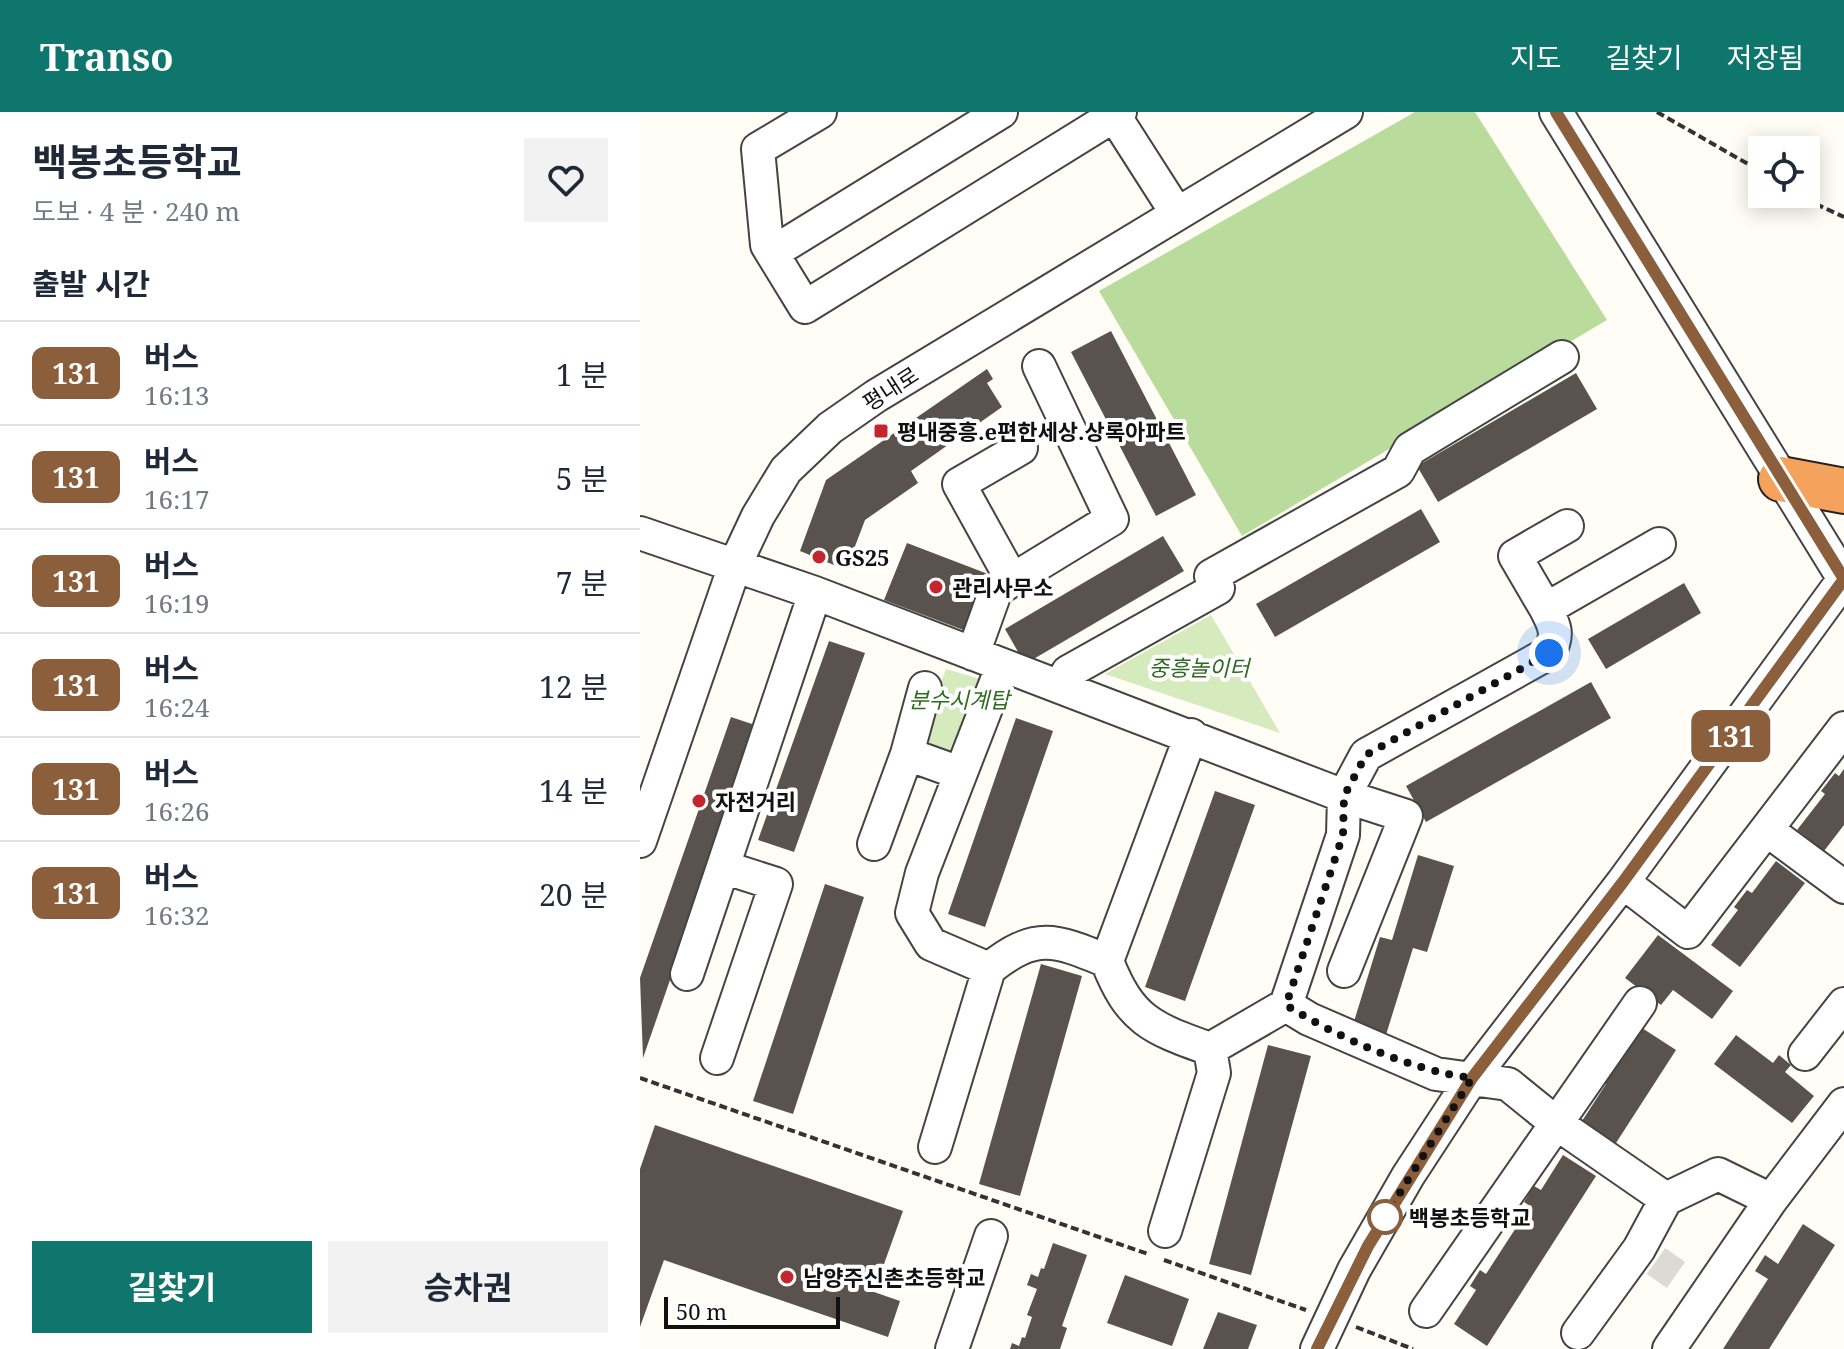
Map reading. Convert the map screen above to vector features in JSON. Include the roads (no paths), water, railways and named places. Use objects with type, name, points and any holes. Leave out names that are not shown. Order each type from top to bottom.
[{"type":"highway","points":[[1781,479],[1844,491]]},
{"type":"street","points":[[820,112],[758,149],[767,245],[805,307],[1116,113],[1176,212]]},
{"type":"street","points":[[772,253],[1001,112]]},
{"type":"street","name":"평내로","points":[[640,841],[735,565],[758,516],[786,470],[830,428],[1176,212],[1346,112]]},
{"type":"street","points":[[1317,1349],[1354,1270],[1408,1176],[1472,1078],[1623,882],[1844,579],[1556,112]]},
{"type":"street","points":[[1060,686],[1068,672],[1218,588],[1211,576],[1398,471],[1410,449],[1562,357]]},
{"type":"street","points":[[973,654],[996,590],[1011,578],[1112,519],[1039,366]]},
{"type":"street","points":[[1011,578],[959,484],[1021,448]]},
{"type":"street","points":[[1210,1049],[1286,1005],[1343,835],[1344,796],[1366,755],[1549,653],[1555,642],[1556,628],[1515,556],[1567,526]]},
{"type":"street","points":[[640,533],[815,593],[1002,667],[1191,735],[1344,796],[1406,816],[1344,971]]},
{"type":"street","points":[[1546,609],[1659,544]]},
{"type":"street","points":[[687,974],[815,593]]},
{"type":"street","points":[[989,969],[931,944],[912,913],[922,873],[1002,667]]},
{"type":"street","points":[[874,844],[907,754],[925,688]]},
{"type":"street","points":[[1623,882],[1688,932],[1844,728]]},
{"type":"street","points":[[1191,735],[1107,961],[1120,995],[1135,1015],[1210,1049]]},
{"type":"street","points":[[907,754],[960,773]]},
{"type":"street","points":[[1767,830],[1838,873]]},
{"type":"street","points":[[717,1058],[776,884],[723,867]]},
{"type":"street","points":[[935,1147],[989,969],[1031,944],[1059,941],[1107,961]]},
{"type":"street","points":[[1426,1311],[1640,1003]]},
{"type":"street","points":[[1805,1054],[1844,1004]]},
{"type":"street","points":[[1286,1005],[1309,1019],[1436,1074],[1508,1084],[1556,1123],[1666,1199]]},
{"type":"street","points":[[1165,1231],[1214,1073],[1210,1049]]},
{"type":"street","points":[[1669,1349],[1771,1200],[1844,1104]]},
{"type":"street","points":[[1578,1333],[1648,1255],[1666,1199],[1718,1174],[1771,1200]]},
{"type":"street","points":[[952,1349],[991,1236]]},
{"type":"tunnel","points":[[1656,1261],[1676,1275]]},
{"type":"place","name":"평내중흥.e편한세상.상록아파트","points":[[881,431]]},
{"type":"place","name":"GS25","points":[[819,557]]},
{"type":"place","name":"관리사무소","points":[[936,587]]},
{"type":"place","name":"자전거리","points":[[699,801]]},
{"type":"place","name":"백봉초등학교","points":[[1385,1217]]},
{"type":"place","name":"남양주신촌초등학교","points":[[787,1277]]},
{"type":"park label","name":"중흥놀이터","points":[[1199,667]]},
{"type":"park label","name":"분수시계탑","points":[[959,699]]}]
